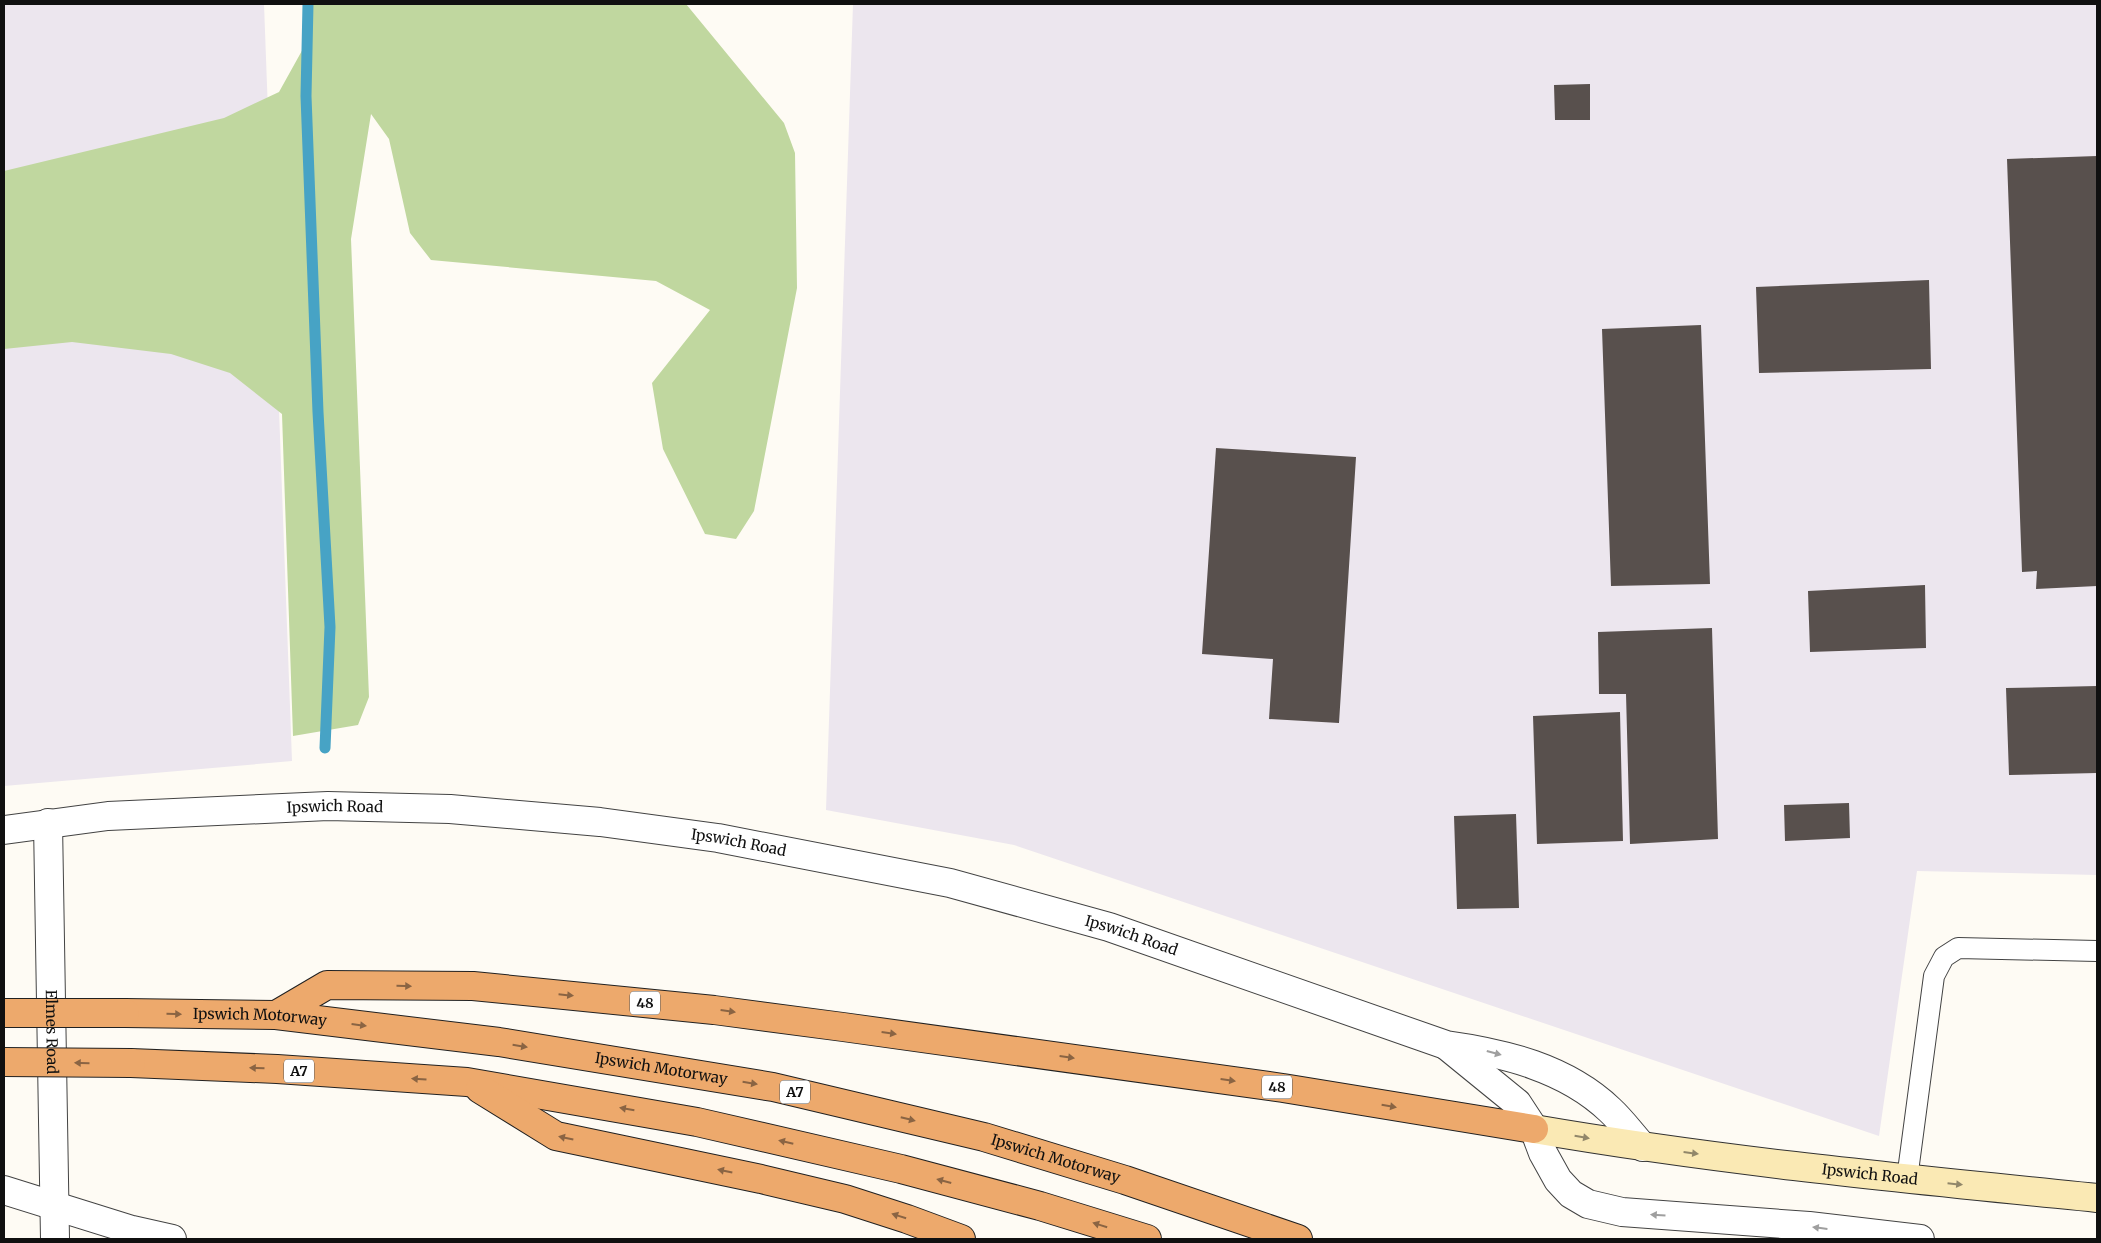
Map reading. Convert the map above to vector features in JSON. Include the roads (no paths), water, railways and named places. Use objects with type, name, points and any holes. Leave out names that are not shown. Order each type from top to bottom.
[{"type":"highway","name":"48","points":[[276,1015],[327,985],[474,986],[714,1010],[922,1037],[1283,1088],[1534,1129]]},
{"type":"highway","name":"Ipswich Motorway","points":[[4,1013],[276,1015],[499,1042],[773,1087],[984,1138],[1125,1180],[1298,1239]]},
{"type":"highway","name":"A7","points":[[4,1062],[131,1063],[277,1069],[467,1082],[707,1124],[902,1169],[1040,1206],[1147,1239]]},
{"type":"highway","points":[[467,1082],[556,1136],[761,1179],[845,1199],[906,1218],[961,1239]]},
{"type":"main road","name":"Ipswich Road","points":[[1534,1129],[1643,1147],[1907,1179],[2097,1198]]},
{"type":"street","name":"Ipswich Road","points":[[4,830],[48,823],[159,813],[338,807],[459,810],[600,822],[718,838],[950,883],[1109,927],[1446,1046],[1489,1051],[1536,1065],[1567,1079],[1591,1094],[1611,1110],[1643,1147]]},
{"type":"street","name":"Elmes Road","points":[[48,823],[55,1239]]},
{"type":"street","name":"Ipswich Road","points":[[1446,1046],[1517,1103],[1534,1129],[1543,1153],[1558,1180],[1571,1194],[1588,1204],[1622,1212],[1809,1226],[1920,1239]]},
{"type":"street","points":[[4,1190],[161,1238]]},
{"type":"lane","points":[[1907,1179],[1934,976],[1944,957],[1958,948],[2097,951]]},
{"type":"waterway","points":[[308,4],[306,96],[318,412],[330,627],[325,748]]}]
